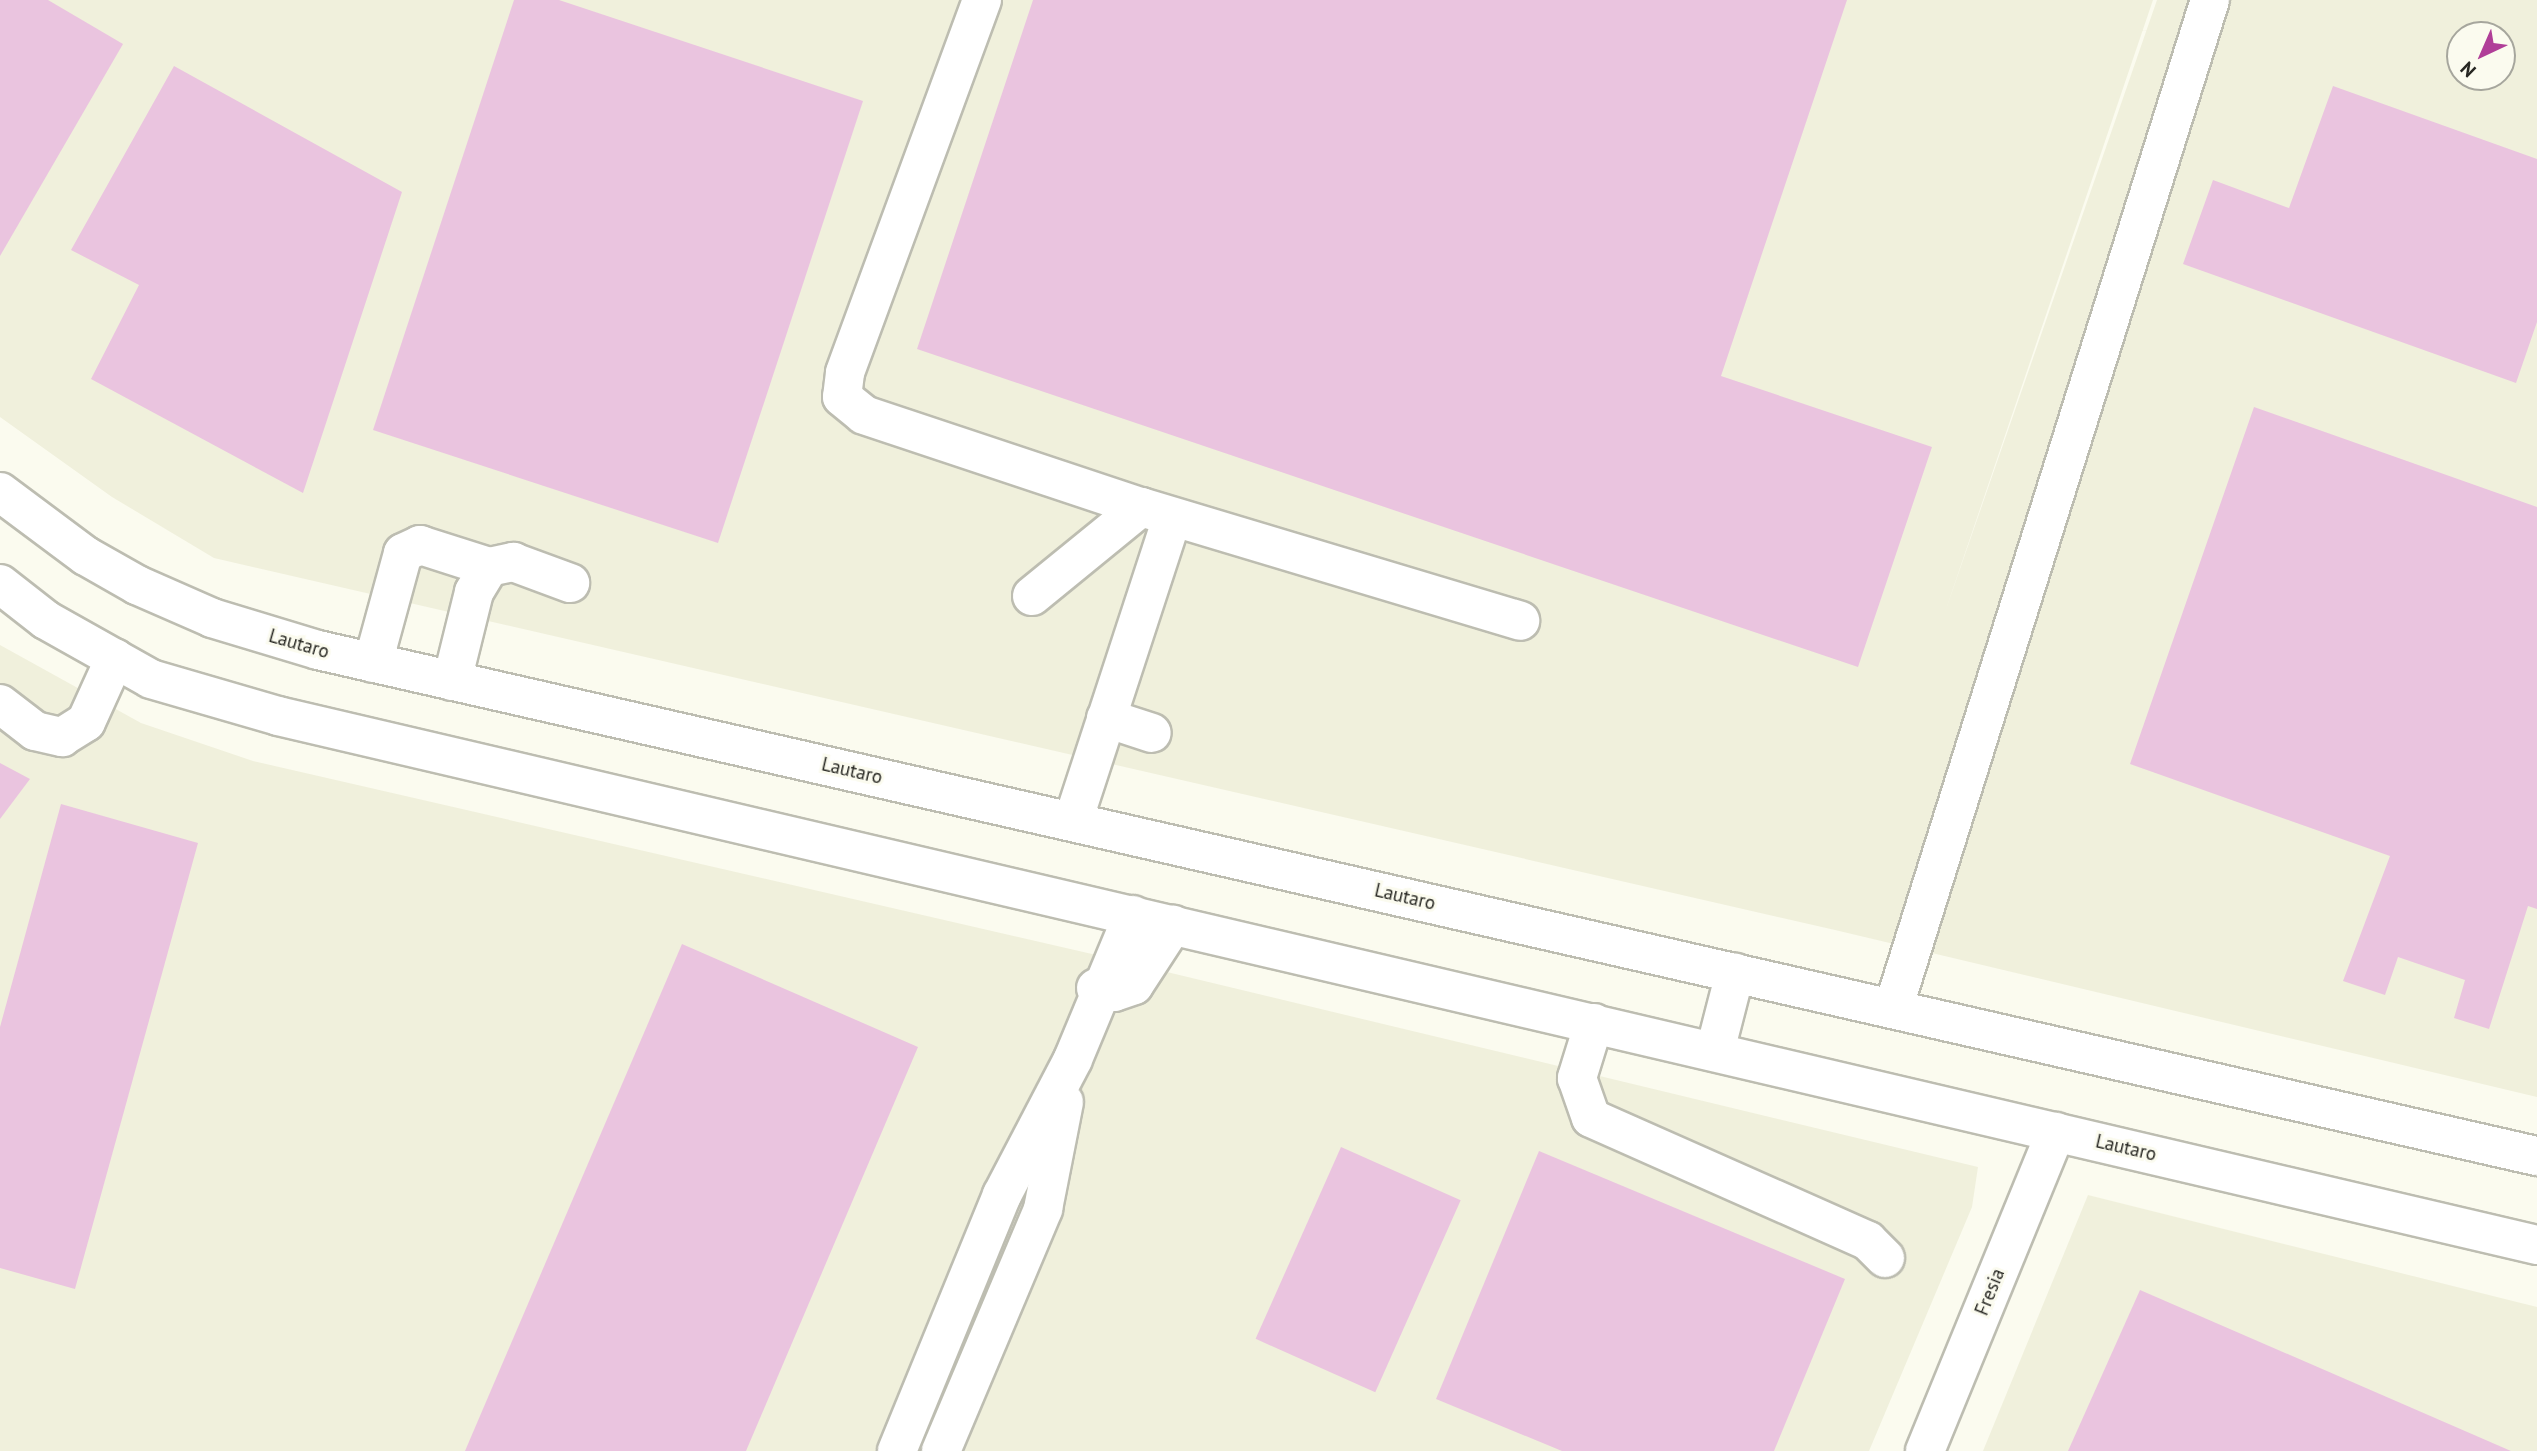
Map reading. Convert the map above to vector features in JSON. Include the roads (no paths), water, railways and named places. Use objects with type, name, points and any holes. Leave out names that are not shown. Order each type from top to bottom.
[{"type":"street","points":[[982,0],[845,373],[842,397],[864,415],[1156,512],[1520,621]]},
{"type":"street","points":[[1893,1009],[2210,0]]},
{"type":"street","name":"Lautaro","points":[[0,492],[86,556],[138,585],[212,618],[373,663],[2537,1156]]},
{"type":"street","points":[[1032,596],[1156,512]]},
{"type":"street","points":[[1073,821],[1106,718],[1156,512]]},
{"type":"street","points":[[373,663],[403,553],[419,545],[489,567],[513,562],[570,583]]},
{"type":"street","points":[[452,681],[474,592],[489,567]]},
{"type":"street","name":"Lautaro","points":[[0,584],[46,620],[151,679],[278,716],[2537,1245]]},
{"type":"street","points":[[0,704],[35,731],[62,737],[86,722],[114,658]]},
{"type":"street","points":[[1106,718],[1152,733]]},
{"type":"street","points":[[897,1451],[1002,1195],[1073,1059],[1099,988],[1133,915]]},
{"type":"street","points":[[1099,988],[1114,992],[1135,985],[1173,925]]},
{"type":"street","points":[[1715,1051],[1735,973]]},
{"type":"street","points":[[1594,1023],[1577,1078],[1591,1118],[1868,1241],[1885,1258]]},
{"type":"street","points":[[942,1451],[1042,1209],[1073,1059]]},
{"type":"street","name":"Fresia","points":[[1925,1451],[2056,1132]]}]
